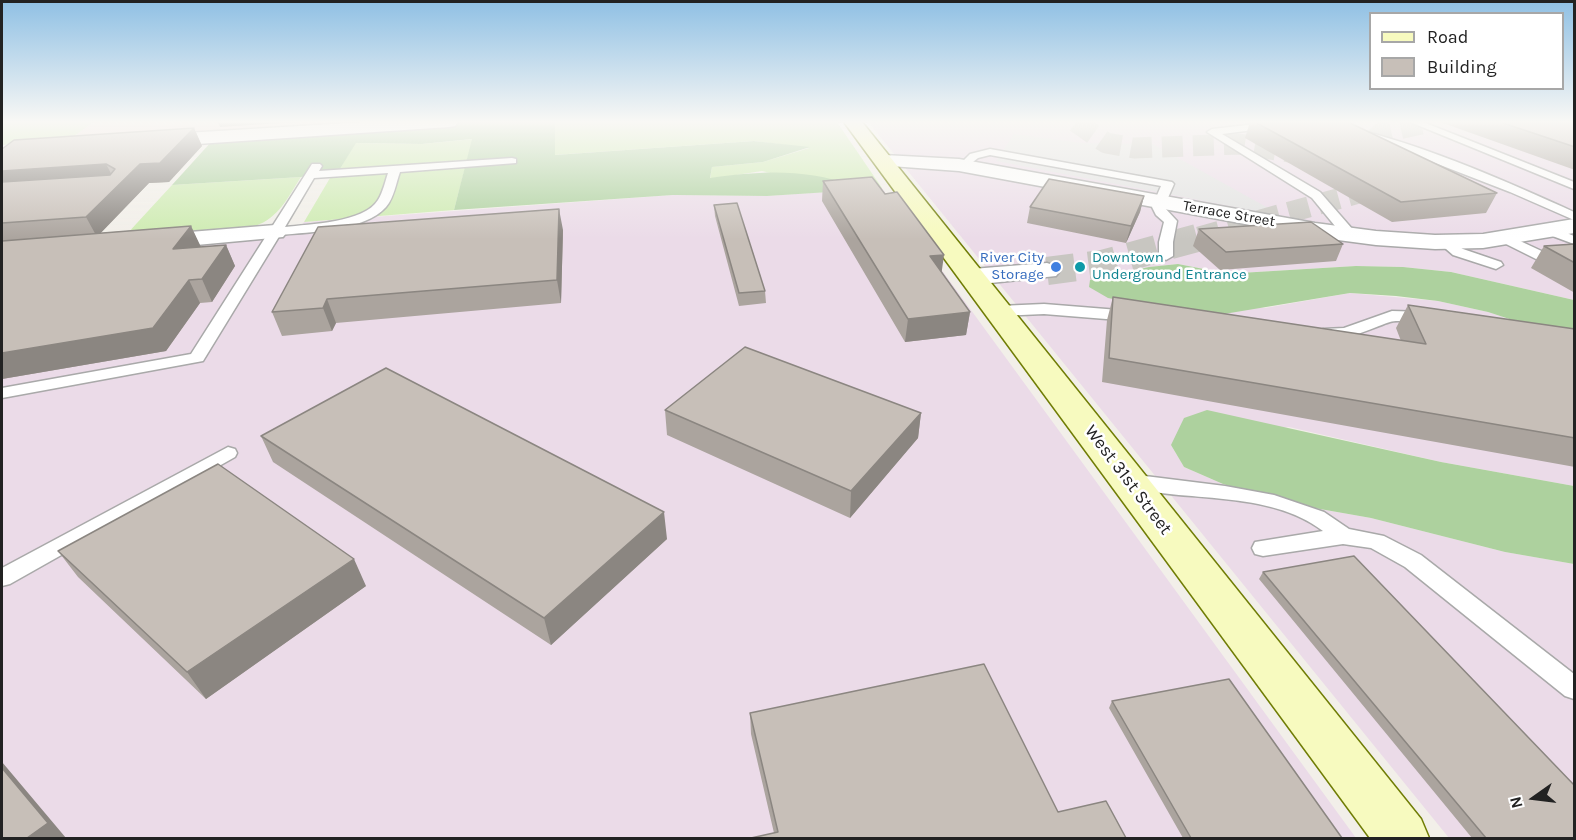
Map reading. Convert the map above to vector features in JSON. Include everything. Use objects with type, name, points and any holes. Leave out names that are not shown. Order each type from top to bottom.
[{"type":"main road","name":"West 31st Street","points":[[884,162],[1402,838]]},
{"type":"street","name":"Terrace Street","points":[[884,162],[913,161]]},
{"type":"street","name":"Terrace Street","points":[[922,161],[964,166],[1349,234],[1445,242],[1505,238],[1575,226]]},
{"type":"street","points":[[132,244],[274,232]]},
{"type":"street","points":[[972,277],[1047,271]]},
{"type":"lane","points":[[2,393],[197,358],[313,170],[395,169],[509,161]]},
{"type":"lane","points":[[1260,161],[1316,195],[1349,234]]},
{"type":"lane","points":[[1442,161],[1575,216]]},
{"type":"lane","points":[[1513,161],[1575,186]]},
{"type":"lane","points":[[274,232],[348,221],[370,214],[382,203],[395,169]]},
{"type":"lane","points":[[1161,202],[1158,207],[1160,212],[1171,221],[1166,242],[1166,256]]},
{"type":"lane","points":[[1552,231],[1575,240]]},
{"type":"lane","points":[[1505,238],[1543,257]]},
{"type":"lane","points":[[1445,242],[1458,252],[1496,265]]},
{"type":"lane","points":[[999,311],[1044,309],[1141,317]]},
{"type":"lane","points":[[1308,334],[1346,333],[1392,316],[1413,315],[1447,320]]},
{"type":"lane","points":[[2,578],[228,453]]},
{"type":"lane","points":[[1129,481],[1205,490],[1285,505],[1318,518],[1343,536]]},
{"type":"lane","points":[[1263,548],[1343,536],[1376,541],[1413,561],[1575,688]]},
{"type":"shaded area","points":[[900,161],[1574,161],[1574,300],[1451,272],[1403,267],[1356,266],[1240,273],[1178,264],[1149,267],[1090,280],[1265,308],[1350,293],[1438,301],[1488,312],[1549,332],[1574,344],[1574,486],[1441,462],[1289,427],[1171,445],[1184,467],[1223,484],[1286,503],[1371,518],[1505,552],[1574,564],[1574,838],[1449,838]]},
{"type":"shaded area","points":[[997,161],[1184,161],[1270,209],[1261,212]]},
{"type":"shaded area","points":[[882,188],[1356,838],[2,838],[2,258],[296,234],[304,222],[673,195],[767,196]]},
{"type":"green space","points":[[194,161],[345,161],[340,169],[301,177],[172,185]]},
{"type":"green space","points":[[344,161],[450,161],[340,169]]},
{"type":"green space","points":[[466,161],[766,161],[712,167],[710,178],[765,173],[800,174],[836,180],[854,186],[845,191],[767,196],[673,195],[454,210]]},
{"type":"green space","points":[[864,161],[882,188],[845,191],[762,171],[710,179],[712,167],[763,162]]},
{"type":"green space","points":[[465,168],[454,210],[304,222],[330,178]]},
{"type":"green space","points":[[301,177],[277,212],[255,226],[125,236],[172,185]]},
{"type":"green space","points":[[1178,264],[1240,273],[1356,266],[1403,267],[1451,272],[1574,300],[1574,344],[1549,332],[1488,312],[1438,301],[1396,296],[1350,293],[1224,314],[1144,305],[1108,298],[1089,287],[1090,280],[1149,267]]},
{"type":"green space","points":[[1207,410],[1441,462],[1574,486],[1574,564],[1505,552],[1371,518],[1286,503],[1223,484],[1184,467],[1171,445],[1184,418]]},
{"type":"building","points":[[2,161],[162,161],[140,164],[86,217],[2,223],[2,182],[110,175],[115,169],[106,164],[2,171]]},
{"type":"building","points":[[1327,161],[1430,161],[1497,193],[1401,202]]},
{"type":"building","points":[[872,177],[885,194],[897,192],[944,255],[930,256],[970,312],[908,319],[823,181]]},
{"type":"building","points":[[1049,179],[1144,196],[1131,226],[1030,207]]},
{"type":"building","points":[[737,203],[765,291],[739,293],[714,205]]},
{"type":"building","points":[[559,209],[557,280],[327,299],[323,308],[272,312],[318,227]]},
{"type":"building","points":[[1311,222],[1343,244],[1226,252],[1199,229]]},
{"type":"building","points":[[191,226],[173,249],[226,245],[202,279],[189,280],[153,328],[2,353],[2,241]]},
{"type":"building","points":[[1575,244],[1575,263],[1544,246]]},
{"type":"building","points":[[1113,297],[1426,344],[1408,305],[1575,329],[1575,438],[1109,358]]},
{"type":"building","points":[[745,347],[921,413],[851,491],[665,410]]},
{"type":"building","points":[[386,368],[664,512],[544,618],[261,436]]},
{"type":"building","points":[[218,464],[354,559],[187,672],[58,551]]},
{"type":"building","points":[[1354,556],[1575,786],[1575,838],[1486,838],[1263,572]]},
{"type":"building","points":[[984,664],[1058,812],[1106,801],[1126,838],[751,838],[778,832],[750,713]]},
{"type":"building","points":[[1229,679],[1342,838],[1191,838],[1112,701]]},
{"type":"building","points":[[2,768],[48,823],[27,838],[2,838]]},
{"type":"tunnel","points":[[1199,237],[1359,193],[1352,161]]},
{"type":"tunnel","points":[[1047,271],[1102,264],[1204,236]]},
{"type":"place","name":"River City Storage","points":[[1056,267]]},
{"type":"place","name":"Downtown Underground Entrance","points":[[1080,267]]}]
